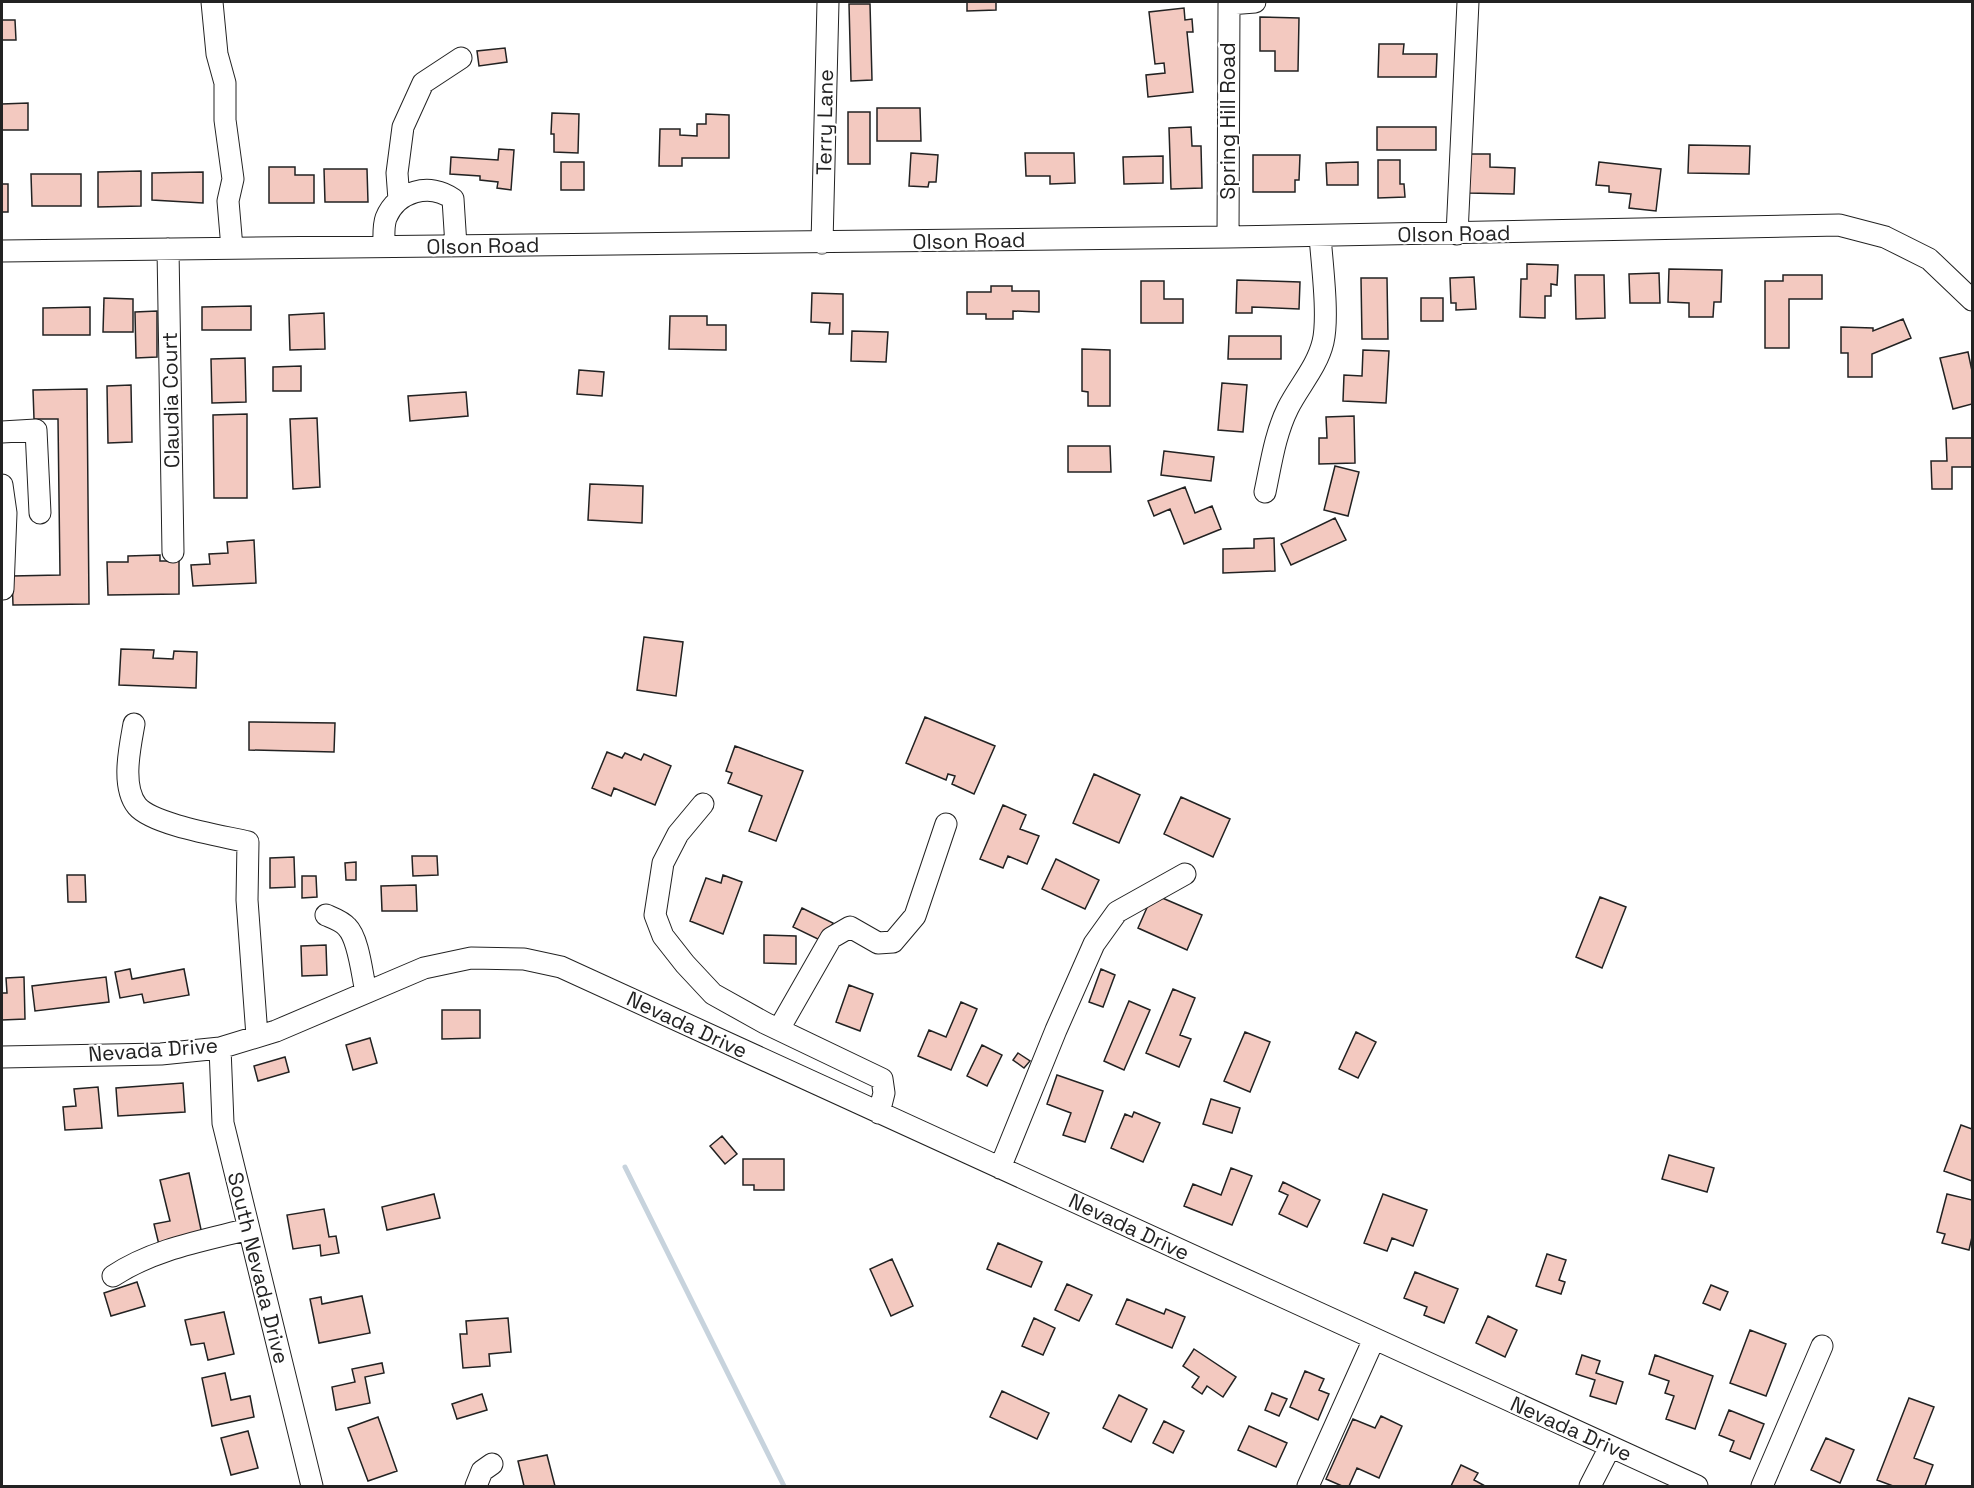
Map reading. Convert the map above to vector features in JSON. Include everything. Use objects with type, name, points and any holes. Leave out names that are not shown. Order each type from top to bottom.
[{"type":"street","points":[[212,2],[218,54],[225,83],[225,120],[233,179],[228,201],[232,248]]},
{"type":"street","name":"Terry Lane","points":[[822,243],[828,2]]},
{"type":"street","name":"Spring Hill Road","points":[[1228,237],[1229,4],[1255,2]]},
{"type":"street","points":[[1457,234],[1468,2]]},
{"type":"street","points":[[399,200],[397,173],[403,127],[423,83],[461,58]]},
{"type":"street","points":[[384,247],[385,221],[393,204],[406,194],[432,190],[444,193],[453,199],[456,246]]},
{"type":"street","name":"Olson Road","points":[[2,251],[1320,236],[1839,225],[1885,237],[1929,260],[1972,300]]},
{"type":"street","points":[[1265,492],[1279,428],[1288,407],[1312,369],[1323,342],[1324,311],[1320,236]]},
{"type":"street","name":"Claudia Court","points":[[168,249],[173,552]]},
{"type":"street","points":[[2,432],[36,430],[40,513]]},
{"type":"street","points":[[2,485],[6,513],[2,589]]},
{"type":"street","points":[[134,724],[127,765],[130,789],[136,805],[146,813],[178,826],[248,842],[248,900],[257,1036]]},
{"type":"street","points":[[703,804],[678,834],[663,863],[655,915],[663,936],[713,994],[882,1079],[884,1093],[879,1113]]},
{"type":"street","points":[[779,1029],[831,938],[850,927],[878,943],[893,942],[915,916],[946,824]]},
{"type":"street","points":[[1000,1168],[1094,944],[1117,912],[1185,874]]},
{"type":"street","points":[[326,915],[342,922],[350,929],[356,944],[366,992]]},
{"type":"street","name":"Nevada Drive","points":[[2,1057],[161,1054],[220,1048],[276,1030],[424,968],[471,958],[524,959],[561,968],[1697,1486]]},
{"type":"street","name":"South Nevada Drive","points":[[220,1048],[223,1123],[312,1486]]},
{"type":"street","points":[[113,1276],[132,1263],[162,1251],[249,1229]]},
{"type":"street","points":[[1308,1486],[1374,1339]]},
{"type":"street","points":[[1762,1486],[1822,1346]]},
{"type":"street","points":[[1590,1486],[1610,1447]]},
{"type":"street","points":[[476,1486],[482,1471],[492,1464]]},
{"type":"building","points":[[967,2],[996,2],[996,10],[967,11]]},
{"type":"building","points":[[849,4],[870,4],[872,80],[851,81]]},
{"type":"building","points":[[1184,8],[1185,20],[1192,19],[1193,32],[1187,32],[1193,92],[1148,97],[1146,75],[1165,73],[1164,63],[1155,64],[1149,12]]},
{"type":"building","points":[[1260,17],[1299,18],[1298,71],[1275,71],[1275,51],[1260,51]]},
{"type":"building","points":[[2,20],[15,20],[16,40],[2,40]]},
{"type":"building","points":[[1379,44],[1404,44],[1403,54],[1437,54],[1436,77],[1378,77]]},
{"type":"building","points":[[505,48],[507,62],[479,66],[477,51]]},
{"type":"building","points":[[28,103],[28,130],[2,130],[2,104]]},
{"type":"building","points":[[877,108],[920,108],[921,141],[877,141]]},
{"type":"building","points":[[848,112],[870,112],[870,164],[848,164]]},
{"type":"building","points":[[552,113],[579,114],[578,153],[554,152],[554,134],[551,134]]},
{"type":"building","points":[[706,114],[729,115],[729,158],[682,158],[682,166],[659,166],[660,129],[680,129],[680,135],[697,136],[697,124],[706,124]]},
{"type":"building","points":[[1191,127],[1192,146],[1201,146],[1202,188],[1171,189],[1169,128]]},
{"type":"building","points":[[1377,127],[1436,127],[1436,150],[1377,150]]},
{"type":"building","points":[[1689,145],[1750,146],[1749,174],[1688,173]]},
{"type":"building","points":[[499,149],[514,150],[511,190],[497,188],[498,182],[480,180],[480,176],[450,174],[451,157],[498,160]]},
{"type":"building","points":[[911,153],[938,155],[936,182],[929,182],[928,187],[909,186]]},
{"type":"building","points":[[1025,153],[1074,153],[1075,183],[1050,184],[1050,176],[1026,176]]},
{"type":"building","points":[[1468,154],[1490,154],[1490,167],[1515,168],[1514,194],[1468,193]]},
{"type":"building","points":[[1253,155],[1300,155],[1299,180],[1295,180],[1295,192],[1253,192]]},
{"type":"building","points":[[1163,156],[1163,183],[1124,184],[1123,157]]},
{"type":"building","points":[[1378,160],[1400,160],[1400,184],[1404,184],[1405,197],[1378,198]]},
{"type":"building","points":[[561,162],[584,162],[584,190],[561,190]]},
{"type":"building","points":[[1358,162],[1358,185],[1327,185],[1326,163]]},
{"type":"building","points":[[1599,162],[1661,169],[1656,211],[1629,208],[1631,194],[1609,192],[1609,186],[1596,185]]},
{"type":"building","points":[[269,167],[295,167],[295,175],[314,175],[314,203],[269,203]]},
{"type":"building","points":[[324,169],[367,169],[368,202],[325,202]]},
{"type":"building","points":[[141,171],[141,206],[98,207],[98,172]]},
{"type":"building","points":[[203,172],[203,203],[152,200],[152,173]]},
{"type":"building","points":[[31,174],[81,174],[81,206],[32,206]]},
{"type":"building","points":[[2,184],[8,184],[8,212],[2,212]]},
{"type":"building","points":[[1527,264],[1558,265],[1557,285],[1551,284],[1551,296],[1545,296],[1545,318],[1520,317],[1521,279],[1527,279]]},
{"type":"building","points":[[1669,269],[1722,270],[1721,302],[1714,302],[1713,317],[1689,317],[1689,303],[1668,302]]},
{"type":"building","points":[[1659,273],[1660,303],[1630,303],[1629,274]]},
{"type":"building","points":[[1575,275],[1604,275],[1605,318],[1576,319]]},
{"type":"building","points":[[1783,275],[1822,275],[1822,299],[1789,299],[1789,348],[1765,348],[1765,281],[1783,281]]},
{"type":"building","points":[[1474,277],[1476,309],[1456,310],[1456,303],[1451,303],[1450,278]]},
{"type":"building","points":[[1361,278],[1387,278],[1388,339],[1362,339]]},
{"type":"building","points":[[1237,280],[1300,282],[1299,309],[1252,307],[1252,313],[1236,313]]},
{"type":"building","points":[[1141,281],[1164,281],[1164,299],[1183,299],[1183,323],[1141,323]]},
{"type":"building","points":[[991,286],[1012,286],[1012,291],[1039,291],[1039,312],[1013,311],[1013,319],[986,319],[986,314],[967,314],[967,292],[991,292]]},
{"type":"building","points":[[812,293],[843,294],[843,334],[829,334],[830,323],[811,322]]},
{"type":"building","points":[[104,298],[133,299],[133,332],[103,332]]},
{"type":"building","points":[[1421,298],[1443,298],[1443,321],[1421,321]]},
{"type":"building","points":[[251,306],[251,330],[202,330],[202,307]]},
{"type":"building","points":[[90,307],[90,335],[43,335],[43,308]]},
{"type":"building","points":[[157,311],[157,357],[136,358],[135,312]]},
{"type":"building","points":[[324,313],[325,349],[290,350],[289,315]]},
{"type":"building","points":[[670,316],[707,316],[707,325],[726,325],[726,350],[669,349]]},
{"type":"building","points":[[1903,319],[1911,338],[1872,354],[1872,377],[1848,377],[1848,353],[1841,353],[1841,327],[1873,328],[1873,331]]},
{"type":"building","points":[[852,331],[888,332],[886,362],[851,361]]},
{"type":"building","points":[[1229,336],[1281,336],[1281,359],[1228,359]]},
{"type":"building","points":[[1082,349],[1110,350],[1110,406],[1088,406],[1088,392],[1082,391]]},
{"type":"building","points":[[1363,350],[1389,351],[1386,403],[1343,401],[1344,375],[1362,376]]},
{"type":"building","points":[[1968,352],[1972,371],[1972,404],[1953,409],[1940,358]]},
{"type":"building","points":[[245,358],[246,402],[212,403],[211,359]]},
{"type":"building","points":[[301,366],[301,391],[273,391],[273,367]]},
{"type":"building","points":[[579,370],[604,372],[602,396],[577,394]]},
{"type":"building","points":[[1222,383],[1247,385],[1243,432],[1218,430]]},
{"type":"building","points":[[131,385],[132,442],[108,443],[107,386]]},
{"type":"building","points":[[87,389],[89,604],[13,605],[12,576],[60,575],[58,419],[34,419],[33,390]]},
{"type":"building","points":[[466,392],[468,416],[410,421],[408,396]]},
{"type":"building","points":[[247,414],[247,498],[214,498],[213,415]]},
{"type":"building","points":[[1354,416],[1355,463],[1319,464],[1319,438],[1327,438],[1326,417]]},
{"type":"building","points":[[317,418],[320,487],[293,489],[290,419]]},
{"type":"building","points":[[1946,438],[1972,438],[1972,467],[1952,467],[1952,489],[1932,489],[1931,461],[1947,461]]},
{"type":"building","points":[[1068,446],[1110,446],[1111,472],[1068,472]]},
{"type":"building","points":[[1164,451],[1214,457],[1211,481],[1161,475]]},
{"type":"building","points":[[1335,466],[1359,472],[1348,516],[1324,510]]},
{"type":"building","points":[[590,484],[643,486],[642,523],[588,520]]},
{"type":"building","points":[[1185,487],[1195,513],[1212,506],[1221,529],[1184,544],[1170,509],[1154,516],[1148,501]]},
{"type":"building","points":[[1335,518],[1346,540],[1291,565],[1281,544]]},
{"type":"building","points":[[1274,538],[1275,571],[1223,573],[1223,549],[1254,548],[1254,539]]},
{"type":"building","points":[[254,540],[256,583],[193,586],[191,565],[210,564],[209,554],[228,553],[227,542]]},
{"type":"building","points":[[160,555],[160,561],[179,561],[179,594],[108,595],[107,562],[128,562],[128,556]]},
{"type":"building","points":[[644,637],[683,642],[676,696],[637,690]]},
{"type":"building","points":[[121,649],[154,650],[153,658],[173,659],[174,651],[197,652],[196,688],[119,685]]},
{"type":"building","points":[[925,717],[995,746],[974,794],[952,784],[955,776],[948,774],[946,780],[906,763]]},
{"type":"building","points":[[249,722],[335,723],[334,752],[249,750]]},
{"type":"building","points":[[735,746],[803,771],[776,841],[749,831],[762,796],[728,783],[732,773],[726,771]]},
{"type":"building","points":[[607,752],[622,758],[625,753],[641,760],[644,754],[671,766],[655,805],[614,788],[611,796],[592,788]]},
{"type":"building","points":[[1094,774],[1140,795],[1119,843],[1073,823]]},
{"type":"building","points":[[1181,797],[1230,819],[1213,857],[1164,834]]},
{"type":"building","points":[[1003,805],[1026,815],[1020,829],[1039,836],[1027,864],[1008,856],[1003,868],[980,859]]},
{"type":"building","points":[[412,856],[437,856],[438,875],[413,876]]},
{"type":"building","points":[[294,857],[295,887],[270,888],[270,858]]},
{"type":"building","points":[[1056,859],[1099,880],[1085,909],[1042,889]]},
{"type":"building","points":[[356,862],[356,880],[346,880],[345,863]]},
{"type":"building","points":[[67,875],[85,875],[86,902],[68,902]]},
{"type":"building","points":[[723,875],[742,882],[723,934],[690,921],[706,878],[721,883]]},
{"type":"building","points":[[302,876],[316,876],[317,897],[302,898]]},
{"type":"building","points":[[416,885],[417,911],[382,911],[381,886]]},
{"type":"building","points":[[1153,894],[1202,915],[1187,950],[1138,928]]},
{"type":"building","points":[[1600,897],[1626,907],[1602,968],[1576,957]]},
{"type":"building","points":[[802,908],[833,923],[824,942],[793,927]]},
{"type":"building","points":[[764,935],[796,936],[796,964],[764,963]]},
{"type":"building","points":[[326,945],[327,975],[302,976],[301,946]]},
{"type":"building","points":[[130,969],[132,979],[184,969],[189,995],[144,1003],[142,994],[120,998],[115,972]]},
{"type":"building","points":[[1101,969],[1115,975],[1103,1007],[1089,1002]]},
{"type":"building","points":[[24,977],[25,1019],[2,1020],[2,993],[7,993],[6,978]]},
{"type":"building","points":[[106,977],[109,1002],[35,1011],[32,986]]},
{"type":"building","points":[[849,985],[873,994],[860,1031],[836,1022]]},
{"type":"building","points":[[1173,989],[1195,998],[1180,1035],[1191,1039],[1179,1067],[1146,1053]]},
{"type":"building","points":[[1129,1001],[1150,1010],[1124,1070],[1104,1061]]},
{"type":"building","points":[[961,1002],[977,1009],[951,1070],[918,1056],[929,1030],[946,1037]]},
{"type":"building","points":[[442,1010],[480,1010],[480,1038],[442,1039]]},
{"type":"building","points":[[1245,1032],[1270,1042],[1250,1092],[1224,1081]]},
{"type":"building","points":[[1356,1032],[1376,1042],[1358,1078],[1339,1069]]},
{"type":"building","points":[[370,1038],[377,1063],[353,1070],[346,1045]]},
{"type":"building","points":[[982,1045],[1002,1055],[987,1086],[967,1076]]},
{"type":"building","points":[[1018,1053],[1030,1061],[1024,1068],[1013,1060]]},
{"type":"building","points":[[285,1057],[289,1072],[258,1081],[254,1066]]},
{"type":"building","points":[[1057,1075],[1103,1091],[1085,1142],[1063,1135],[1071,1113],[1047,1104]]},
{"type":"building","points":[[183,1083],[185,1112],[118,1116],[116,1088]]},
{"type":"building","points":[[98,1087],[102,1128],[65,1130],[63,1107],[76,1106],[74,1089]]},
{"type":"building","points":[[1211,1099],[1240,1108],[1232,1133],[1203,1124]]},
{"type":"building","points":[[1134,1112],[1160,1123],[1143,1162],[1111,1148],[1125,1114],[1132,1117]]},
{"type":"building","points":[[1961,1125],[1972,1129],[1972,1181],[1944,1171]]},
{"type":"building","points":[[722,1136],[737,1154],[725,1164],[710,1146]]},
{"type":"building","points":[[1669,1155],[1714,1168],[1707,1192],[1662,1179]]},
{"type":"building","points":[[743,1159],[784,1159],[784,1190],[754,1190],[754,1185],[743,1185]]},
{"type":"building","points":[[1231,1168],[1252,1176],[1232,1225],[1184,1206],[1193,1184],[1221,1195]]},
{"type":"building","points":[[189,1173],[203,1239],[160,1249],[154,1224],[170,1221],[160,1180]]},
{"type":"building","points":[[1283,1182],[1320,1200],[1307,1227],[1279,1214],[1288,1195],[1279,1191]]},
{"type":"building","points":[[434,1194],[440,1218],[387,1230],[382,1207]]},
{"type":"building","points":[[1383,1194],[1427,1210],[1413,1246],[1392,1238],[1387,1251],[1364,1243]]},
{"type":"building","points":[[1947,1194],[1972,1200],[1972,1237],[1969,1250],[1942,1243],[1945,1234],[1937,1232]]},
{"type":"building","points":[[324,1209],[329,1237],[336,1236],[339,1253],[321,1256],[320,1245],[293,1249],[287,1215]]},
{"type":"building","points":[[998,1243],[1042,1262],[1031,1287],[987,1269]]},
{"type":"building","points":[[1547,1254],[1566,1260],[1559,1280],[1565,1282],[1561,1294],[1536,1286]]},
{"type":"building","points":[[892,1259],[913,1306],[891,1316],[870,1269]]},
{"type":"building","points":[[1415,1272],[1458,1289],[1444,1323],[1424,1315],[1427,1307],[1404,1298]]},
{"type":"building","points":[[137,1282],[145,1306],[111,1316],[104,1293]]},
{"type":"building","points":[[1067,1284],[1092,1295],[1079,1321],[1055,1310]]},
{"type":"building","points":[[1711,1285],[1728,1292],[1720,1310],[1703,1303]]},
{"type":"building","points":[[362,1296],[370,1333],[319,1343],[310,1299],[321,1297],[322,1304]]},
{"type":"building","points":[[1127,1299],[1164,1314],[1166,1309],[1185,1317],[1172,1348],[1116,1324]]},
{"type":"building","points":[[224,1312],[234,1354],[208,1360],[204,1343],[191,1345],[185,1320]]},
{"type":"building","points":[[1488,1316],[1517,1330],[1505,1357],[1476,1343]]},
{"type":"building","points":[[508,1318],[511,1352],[489,1354],[490,1366],[463,1368],[460,1334],[467,1334],[466,1321]]},
{"type":"building","points":[[1034,1318],[1055,1328],[1043,1355],[1022,1346]]},
{"type":"building","points":[[1750,1330],[1786,1344],[1766,1396],[1730,1383]]},
{"type":"building","points":[[1194,1349],[1236,1377],[1223,1397],[1207,1386],[1202,1394],[1192,1387],[1199,1377],[1183,1366]]},
{"type":"building","points":[[1582,1355],[1600,1361],[1596,1373],[1623,1382],[1616,1404],[1590,1396],[1595,1380],[1576,1374]]},
{"type":"building","points":[[1655,1355],[1713,1376],[1695,1429],[1666,1419],[1674,1396],[1665,1393],[1669,1381],[1649,1374]]},
{"type":"building","points":[[382,1363],[384,1373],[365,1377],[370,1403],[336,1410],[332,1387],[355,1382],[352,1369]]},
{"type":"building","points":[[1305,1371],[1324,1379],[1319,1390],[1329,1394],[1318,1420],[1290,1407]]},
{"type":"building","points":[[225,1373],[231,1400],[250,1396],[254,1417],[212,1426],[202,1378]]},
{"type":"building","points":[[1002,1391],[1049,1413],[1037,1439],[990,1417]]},
{"type":"building","points":[[1272,1393],[1287,1399],[1279,1416],[1265,1410]]},
{"type":"building","points":[[482,1394],[487,1410],[457,1419],[452,1404]]},
{"type":"building","points":[[1119,1395],[1147,1409],[1131,1442],[1103,1428]]},
{"type":"building","points":[[1909,1398],[1934,1407],[1914,1458],[1933,1465],[1925,1486],[1893,1486],[1877,1480]]},
{"type":"building","points":[[1729,1410],[1764,1424],[1750,1459],[1730,1451],[1734,1441],[1719,1435]]},
{"type":"building","points":[[1381,1416],[1402,1426],[1379,1478],[1357,1468],[1349,1486],[1342,1486],[1326,1479],[1353,1419],[1375,1428]]},
{"type":"building","points":[[378,1417],[397,1471],[368,1481],[348,1428]]},
{"type":"building","points":[[1164,1421],[1184,1431],[1173,1453],[1153,1443]]},
{"type":"building","points":[[1249,1426],[1287,1443],[1276,1467],[1238,1450]]},
{"type":"building","points":[[248,1431],[258,1468],[231,1475],[221,1438]]},
{"type":"building","points":[[1826,1438],[1854,1450],[1840,1483],[1811,1470]]},
{"type":"building","points":[[547,1455],[555,1486],[524,1486],[518,1461]]},
{"type":"building","points":[[1461,1465],[1478,1473],[1474,1480],[1485,1486],[1451,1486]]},
{"type":"waterway","points":[[625,1167],[784,1486]]}]
